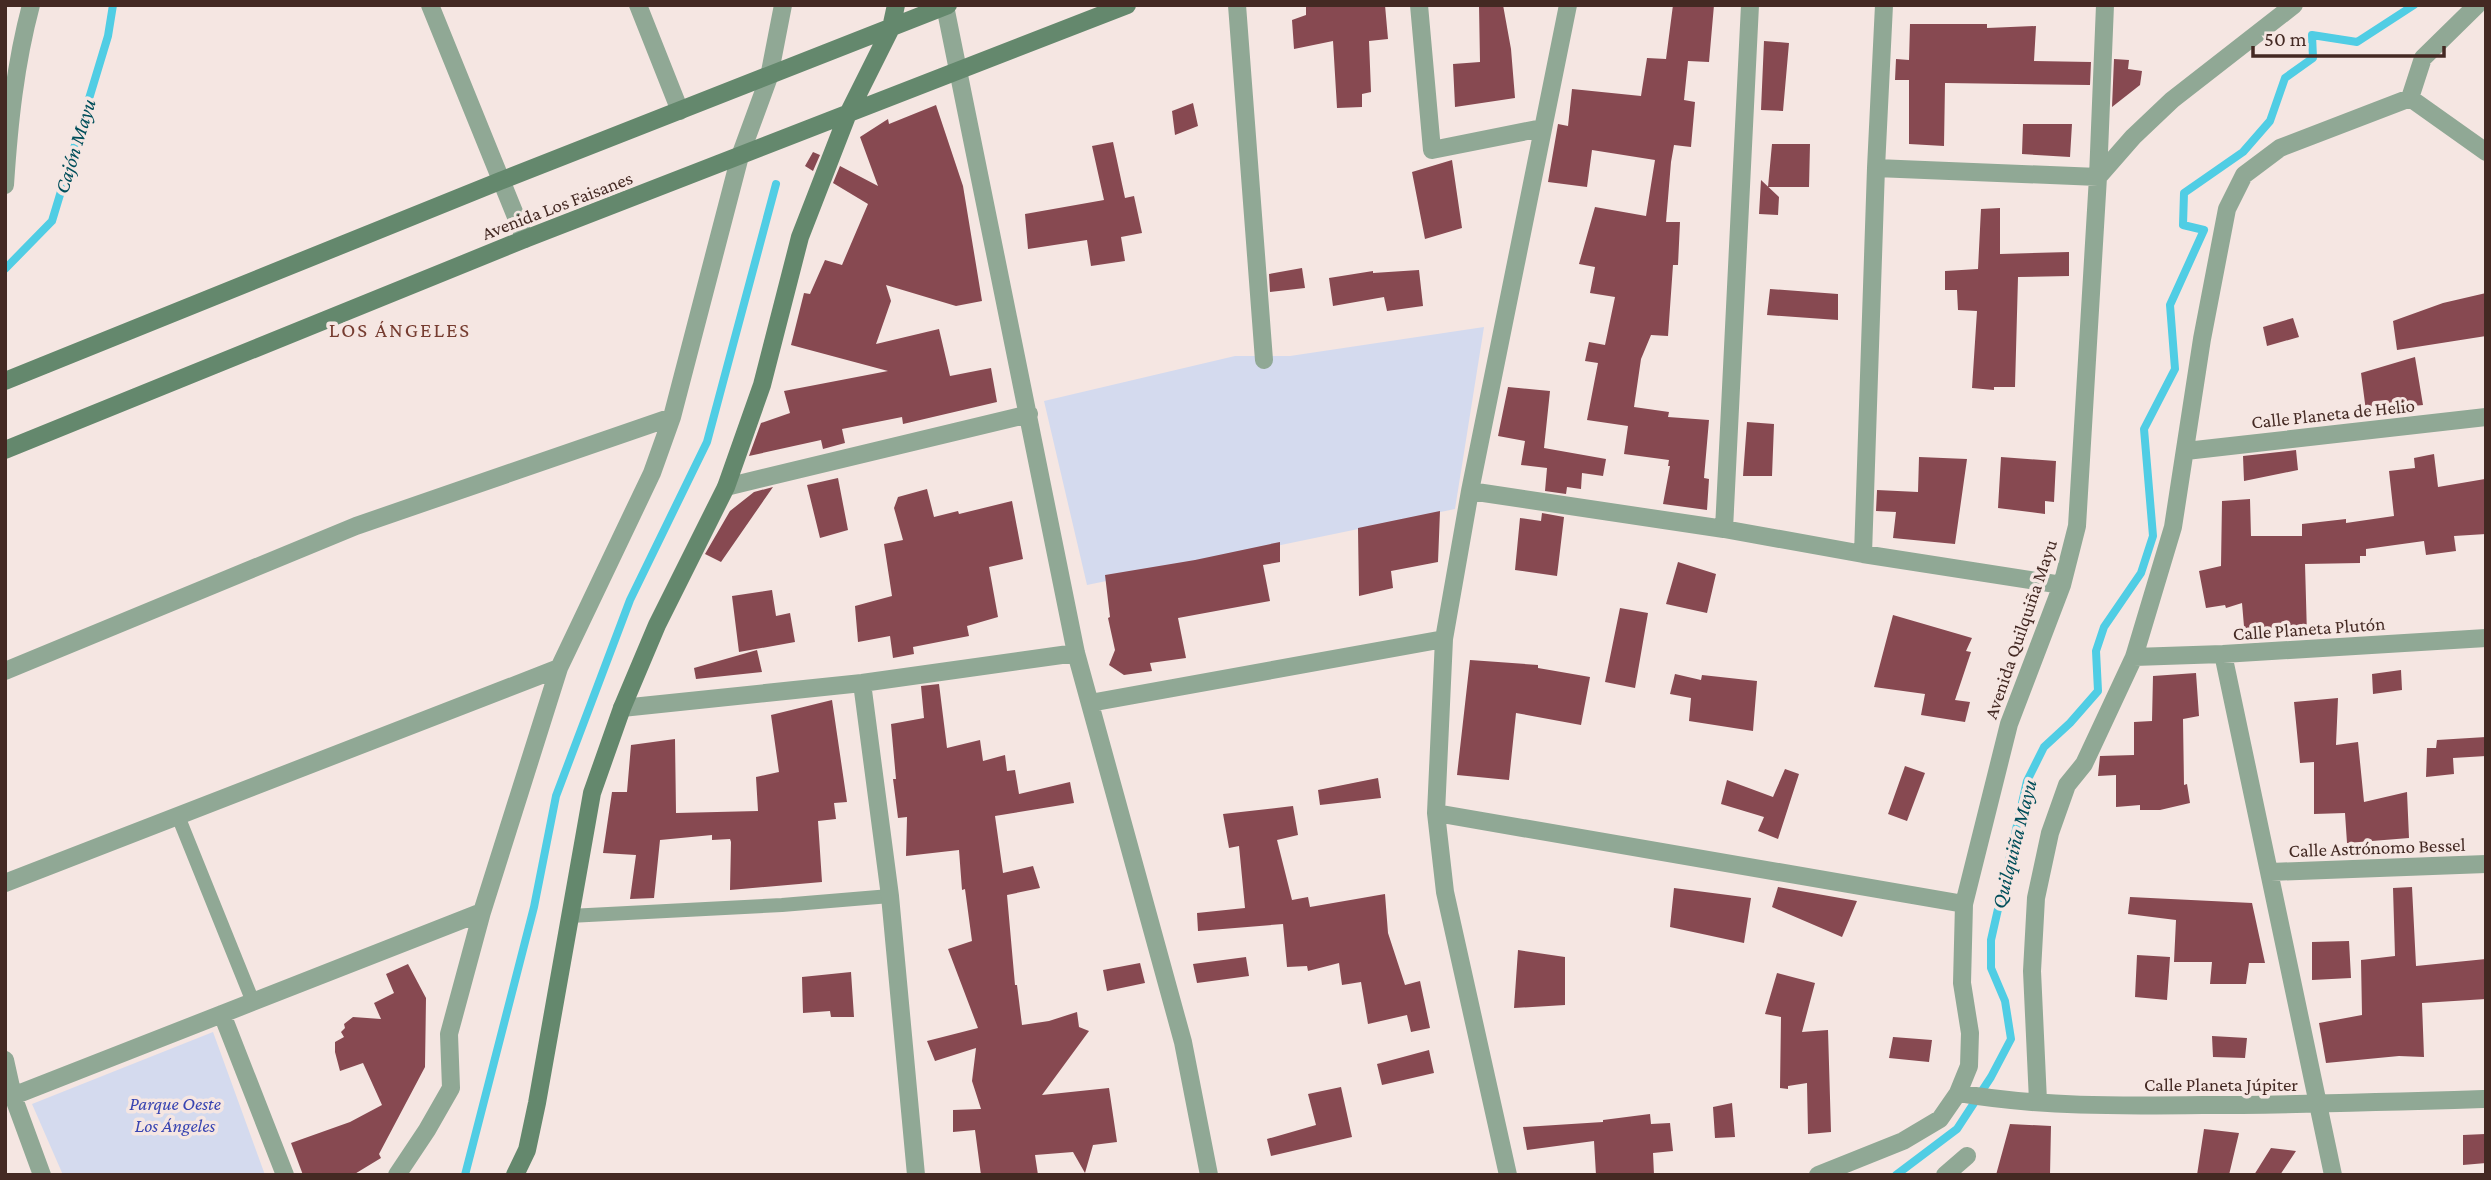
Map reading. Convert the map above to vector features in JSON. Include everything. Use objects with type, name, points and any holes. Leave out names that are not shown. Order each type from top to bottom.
[{"type":"street","points":[[5,185],[10,109],[21,42],[31,5]]},
{"type":"street","points":[[430,5],[525,240]]},
{"type":"street","points":[[638,5],[680,111]]},
{"type":"street","points":[[397,1175],[451,1088],[449,1034],[482,912],[559,668],[652,473],[672,417],[740,156],[769,77],[783,5]]},
{"type":"street","points":[[515,1175],[527,1150],[592,793],[622,708],[657,625],[726,487],[762,385],[800,237],[847,116],[891,28],[896,5]]},
{"type":"street","name":"Avenida Los Faisanes","points":[[5,450],[525,240],[1127,5]]},
{"type":"street","points":[[1237,5],[1264,360]]},
{"type":"street","points":[[1419,5],[1432,150],[1542,128]]},
{"type":"street","points":[[1508,1175],[1445,892],[1436,813],[1444,639],[1470,491],[1567,5]]},
{"type":"street","points":[[1724,529],[1750,5]]},
{"type":"street","points":[[1863,554],[1884,5]]},
{"type":"street","name":"Avenida Quilquiña Mayu","points":[[1853,1168],[1940,1119],[1958,1093],[1969,1066],[1970,1033],[1962,983],[1964,904],[2009,724],[2062,585],[2077,526],[2098,177],[2105,5]]},
{"type":"street","points":[[1876,168],[2098,177],[2133,137],[2172,100],[2294,5]]},
{"type":"street","points":[[2410,98],[2423,58],[2477,5]]},
{"type":"street","points":[[5,381],[500,181],[946,6],[1076,653],[1183,1042],[1209,1175]]},
{"type":"street","points":[[2410,98],[2486,152]]},
{"type":"street","points":[[2038,1101],[2032,971],[2036,898],[2050,833],[2067,785],[2084,764],[2134,657],[2173,527],[2202,340],[2227,209],[2244,175],[2280,148],[2410,98]]},
{"type":"street","points":[[726,487],[1029,414]]},
{"type":"street","points":[[5,671],[356,526],[672,417]]},
{"type":"street","name":"Calle Planeta de Helio","points":[[2186,451],[2486,417]]},
{"type":"street","points":[[1470,491],[1724,529],[2062,585]]},
{"type":"street","name":"Calle Planeta Plutón","points":[[2134,657],[2486,638]]},
{"type":"street","points":[[1090,704],[1444,639]]},
{"type":"street","points":[[622,708],[862,684],[1076,653]]},
{"type":"street","points":[[2223,654],[2333,1175]]},
{"type":"street","points":[[5,883],[559,668]]},
{"type":"street","points":[[862,684],[890,896],[916,1175]]},
{"type":"street","points":[[1436,813],[1964,904]]},
{"type":"street","name":"Calle Astrónomo Bessel","points":[[2271,872],[2486,864]]},
{"type":"street","points":[[13,1096],[482,912]]},
{"type":"street","points":[[222,1014],[285,1175]]},
{"type":"street","points":[[5,1060],[13,1096],[43,1175]]},
{"type":"street","name":"Calle Planeta Júpiter","points":[[1958,1093],[1995,1099],[2131,1106],[2486,1099]]},
{"type":"street","points":[[1945,1175],[1968,1156]]},
{"type":"street","points":[[1818,1175],[1853,1168]]},
{"type":"lane","points":[[178,816],[253,1002]]},
{"type":"lane","points":[[569,916],[782,905],[890,896]]},
{"type":"green space","points":[[1484,327],[1455,509],[1087,585],[1044,401],[1235,356],[1290,356]]},
{"type":"green space","name":"Parque Oeste Los Ángeles","points":[[213,1032],[265,1175],[63,1175],[32,1104]]},
{"type":"building","points":[[1306,5],[1385,5],[1388,39],[1369,41],[1371,92],[1362,94],[1362,107],[1337,108],[1333,41],[1294,49],[1292,20],[1306,15]]},
{"type":"building","points":[[1479,5],[1503,5],[1511,49],[1515,98],[1455,107],[1453,64],[1480,62]]},
{"type":"building","points":[[1673,5],[1714,5],[1709,62],[1688,61],[1684,100],[1695,102],[1691,147],[1674,145],[1666,222],[1680,222],[1678,265],[1673,265],[1668,336],[1651,335],[1641,359],[1634,407],[1669,412],[1668,417],[1709,420],[1704,478],[1709,479],[1707,510],[1663,504],[1669,460],[1624,454],[1628,426],[1587,420],[1598,363],[1585,361],[1589,342],[1605,345],[1615,297],[1590,293],[1595,267],[1579,264],[1595,207],[1646,216],[1655,160],[1592,150],[1587,187],[1548,182],[1558,124],[1568,126],[1572,89],[1641,96],[1647,58],[1666,59]]},
{"type":"building","points":[[1910,24],[1987,24],[1987,28],[2036,26],[2034,61],[2091,62],[2090,85],[1945,83],[1944,146],[1909,144],[1909,80],[1895,80],[1896,59],[1909,60]]},
{"type":"building","points":[[1764,41],[1789,43],[1783,111],[1761,110]]},
{"type":"building","points":[[2114,59],[2129,60],[2128,69],[2142,71],[2140,85],[2112,107]]},
{"type":"building","points":[[1193,103],[1198,126],[1175,135],[1172,111]]},
{"type":"building","points":[[936,105],[963,186],[982,301],[956,306],[886,285],[891,301],[876,344],[939,329],[950,376],[991,368],[997,402],[903,424],[902,417],[842,429],[845,443],[823,449],[821,440],[749,456],[761,423],[790,413],[784,391],[888,371],[791,345],[804,293],[810,294],[825,260],[842,265],[868,204],[833,183],[840,166],[878,186],[860,137],[888,119],[889,124]]},
{"type":"building","points":[[2023,124],[2072,124],[2070,157],[2022,154]]},
{"type":"building","points":[[1113,142],[1125,198],[1134,196],[1142,233],[1121,237],[1125,261],[1091,266],[1087,240],[1028,249],[1025,214],[1104,200],[1092,146]]},
{"type":"building","points":[[1772,144],[1810,144],[1809,187],[1768,187]]},
{"type":"building","points":[[813,152],[820,155],[813,171],[805,166]]},
{"type":"building","points":[[1452,160],[1462,228],[1425,239],[1412,172]]},
{"type":"building","points":[[1761,180],[1779,197],[1778,215],[1759,214]]},
{"type":"building","points":[[2000,208],[2000,254],[2069,252],[2069,276],[2018,277],[2015,387],[1994,387],[1994,390],[1972,388],[1977,311],[1958,310],[1957,290],[1945,290],[1945,271],[1978,269],[1981,209]]},
{"type":"building","points":[[1302,268],[1305,288],[1270,292],[1269,274]]},
{"type":"building","points":[[1419,270],[1423,306],[1387,311],[1384,297],[1333,306],[1329,278],[1373,271]]},
{"type":"building","points":[[1770,289],[1838,294],[1838,320],[1767,315]]},
{"type":"building","points":[[2486,293],[2486,336],[2397,350],[2393,321],[2443,303]]},
{"type":"building","points":[[2293,318],[2299,337],[2267,346],[2263,327]]},
{"type":"building","points":[[2415,357],[2423,405],[2366,411],[2361,373]]},
{"type":"building","points":[[1508,387],[1550,391],[1544,448],[1606,459],[1603,476],[1582,473],[1581,489],[1567,487],[1566,494],[1545,491],[1547,468],[1521,465],[1525,441],[1498,436]]},
{"type":"building","points":[[1747,422],[1774,424],[1772,476],[1743,476]]},
{"type":"building","points":[[2296,450],[2298,470],[2244,481],[2243,456]]},
{"type":"building","points":[[2434,454],[2438,487],[2485,479],[2486,534],[2454,536],[2456,551],[2426,555],[2424,541],[2366,549],[2366,556],[2360,556],[2360,563],[2305,564],[2307,635],[2245,638],[2242,603],[2226,608],[2225,605],[2206,608],[2199,571],[2221,566],[2222,501],[2250,499],[2251,536],[2302,536],[2302,524],[2346,519],[2346,523],[2394,516],[2389,471],[2415,468],[2414,458]]},
{"type":"building","points":[[1919,457],[1967,459],[1955,544],[1893,538],[1896,512],[1876,511],[1877,490],[1918,492]]},
{"type":"building","points":[[2001,457],[2056,461],[2054,502],[2045,501],[2045,514],[1998,508]]},
{"type":"building","points":[[838,478],[848,530],[820,538],[807,485]]},
{"type":"building","points":[[773,487],[721,562],[705,554],[730,511],[754,492]]},
{"type":"building","points":[[927,489],[934,517],[1012,501],[1023,559],[989,567],[998,617],[967,626],[969,636],[913,647],[914,654],[893,658],[890,636],[858,642],[855,606],[892,596],[884,544],[903,540],[894,508],[898,497]]},
{"type":"building","points":[[1440,511],[1438,562],[1391,571],[1393,588],[1359,596],[1358,528]]},
{"type":"building","points":[[1542,513],[1564,517],[1557,576],[1515,570],[1520,518],[1541,521]]},
{"type":"building","points":[[1280,542],[1280,562],[1263,565],[1270,601],[1178,618],[1186,658],[1150,663],[1152,671],[1124,675],[1109,665],[1115,650],[1108,618],[1105,575]]},
{"type":"building","points":[[1678,562],[1716,574],[1707,613],[1666,604]]},
{"type":"building","points":[[772,590],[776,616],[790,613],[795,642],[739,652],[732,596]]},
{"type":"building","points":[[1620,608],[1648,613],[1635,688],[1605,682]]},
{"type":"building","points":[[1893,615],[1972,638],[1966,651],[1971,652],[1955,700],[1970,702],[1965,722],[1921,715],[1925,694],[1874,687]]},
{"type":"building","points":[[757,650],[762,672],[696,679],[694,668]]},
{"type":"building","points":[[1470,660],[1538,665],[1538,668],[1590,677],[1581,725],[1516,713],[1509,780],[1457,775]]},
{"type":"building","points":[[2401,670],[2402,690],[2373,694],[2372,674]]},
{"type":"building","points":[[2196,673],[2199,716],[2183,719],[2184,785],[2187,784],[2190,803],[2160,810],[2140,810],[2140,805],[2116,807],[2116,775],[2098,776],[2100,756],[2134,755],[2134,722],[2152,721],[2153,676]]},
{"type":"building","points":[[1675,674],[1701,680],[1702,675],[1757,681],[1753,731],[1689,721],[1691,698],[1670,694]]},
{"type":"building","points":[[939,684],[947,748],[980,740],[983,761],[1005,755],[1007,771],[1015,770],[1019,794],[1070,782],[1074,803],[995,816],[1003,873],[1033,866],[1040,888],[1007,895],[1015,985],[1022,1025],[1049,1021],[1077,1012],[1079,1027],[1089,1031],[1042,1095],[1109,1088],[1117,1142],[1093,1145],[1085,1173],[1073,1152],[1035,1155],[1038,1175],[981,1175],[975,1130],[953,1132],[953,1110],[981,1109],[972,1081],[976,1048],[935,1061],[927,1041],[978,1028],[948,949],[972,941],[965,889],[962,890],[959,850],[906,856],[907,817],[898,818],[891,724],[924,718],[921,686]]},
{"type":"building","points":[[2338,698],[2336,745],[2358,742],[2364,802],[2407,792],[2409,838],[2347,843],[2345,813],[2314,814],[2314,762],[2300,763],[2294,702]]},
{"type":"building","points":[[832,700],[847,802],[834,803],[836,819],[818,821],[822,882],[730,890],[731,842],[730,839],[712,840],[712,835],[660,840],[654,898],[630,899],[636,855],[603,853],[612,792],[627,792],[631,745],[675,739],[676,813],[758,811],[756,777],[779,772],[771,715]]},
{"type":"building","points":[[2486,737],[2486,756],[2453,758],[2454,774],[2426,777],[2427,748],[2436,748],[2437,740]]},
{"type":"building","points":[[1905,766],[1925,773],[1907,821],[1888,814]]},
{"type":"building","points":[[1785,769],[1799,774],[1778,839],[1758,831],[1764,817],[1721,804],[1727,780],[1773,797]]},
{"type":"building","points":[[1378,778],[1381,798],[1320,805],[1318,790]]},
{"type":"building","points":[[1293,806],[1298,835],[1277,840],[1292,900],[1308,897],[1310,907],[1385,894],[1388,933],[1405,985],[1420,981],[1430,1028],[1411,1032],[1407,1015],[1368,1024],[1361,982],[1342,985],[1339,963],[1308,971],[1307,966],[1287,967],[1283,924],[1198,931],[1197,913],[1245,908],[1239,846],[1229,848],[1223,814]]},
{"type":"building","points":[[1778,887],[1857,901],[1842,937],[1772,907]]},
{"type":"building","points":[[2412,887],[2416,966],[2486,959],[2486,999],[2422,1003],[2424,1057],[2399,1056],[2326,1063],[2319,1023],[2362,1015],[2361,960],[2395,956],[2393,888]]},
{"type":"building","points":[[1674,888],[1751,898],[1744,943],[1670,927]]},
{"type":"building","points":[[2130,897],[2252,903],[2265,963],[2249,963],[2246,984],[2210,984],[2212,962],[2174,962],[2176,920],[2128,914]]},
{"type":"building","points":[[2349,941],[2351,978],[2312,980],[2312,942]]},
{"type":"building","points":[[1518,950],[1565,957],[1565,1005],[1514,1008]]},
{"type":"building","points":[[2137,955],[2170,957],[2167,1000],[2135,997]]},
{"type":"building","points":[[1246,957],[1249,976],[1197,983],[1193,964]]},
{"type":"building","points":[[1140,963],[1145,983],[1107,991],[1103,970]]},
{"type":"building","points":[[408,964],[426,998],[425,1067],[379,1154],[381,1158],[353,1175],[303,1175],[291,1143],[350,1122],[382,1105],[363,1063],[340,1071],[335,1042],[344,1037],[341,1032],[345,1028],[344,1024],[353,1017],[381,1019],[374,1003],[394,993],[386,974]]},
{"type":"building","points":[[851,972],[854,1017],[831,1017],[830,1011],[803,1013],[802,977]]},
{"type":"building","points":[[1777,973],[1815,983],[1802,1032],[1828,1030],[1831,1132],[1808,1134],[1807,1083],[1788,1086],[1788,1089],[1780,1088],[1781,1017],[1765,1014]]},
{"type":"building","points":[[2212,1036],[2247,1038],[2245,1058],[2213,1057]]},
{"type":"building","points":[[1893,1037],[1932,1040],[1929,1062],[1889,1058]]},
{"type":"building","points":[[1429,1050],[1434,1073],[1382,1085],[1377,1064]]},
{"type":"building","points":[[1341,1087],[1352,1137],[1271,1156],[1267,1139],[1316,1125],[1308,1094]]},
{"type":"building","points":[[1732,1103],[1735,1137],[1715,1138],[1713,1107]]},
{"type":"building","points":[[1650,1114],[1651,1124],[1670,1123],[1673,1151],[1653,1153],[1654,1175],[1596,1175],[1594,1141],[1527,1150],[1523,1127],[1603,1122]]},
{"type":"building","points":[[2010,1124],[2051,1126],[2050,1175],[1996,1175]]},
{"type":"building","points":[[2204,1129],[2239,1133],[2229,1175],[2197,1175]]},
{"type":"building","points":[[2485,1134],[2486,1163],[2463,1165],[2463,1135]]},
{"type":"building","points":[[2271,1148],[2296,1151],[2280,1175],[2254,1175]]},
{"type":"waterway","name":"Cajón Mayu","points":[[5,269],[52,221],[108,36],[113,5]]},
{"type":"waterway","name":"Quilquiña Mayu","points":[[1896,1175],[1957,1129],[1991,1077],[2011,1039],[2005,1001],[1991,968],[1991,940],[2027,781],[2044,747],[2098,691],[2096,651],[2104,627],[2141,573],[2153,536],[2144,429],[2175,369],[2170,305],[2204,230],[2183,225],[2184,193],[2243,152],[2270,121],[2285,78],[2313,58],[2312,35],[2357,42],[2414,5]]},
{"type":"waterway","points":[[465,1175],[534,907],[556,796],[630,600],[707,442],[776,184]]},
{"type":"district","name":"LOS ÁNGELES","points":[[400,330]]}]
